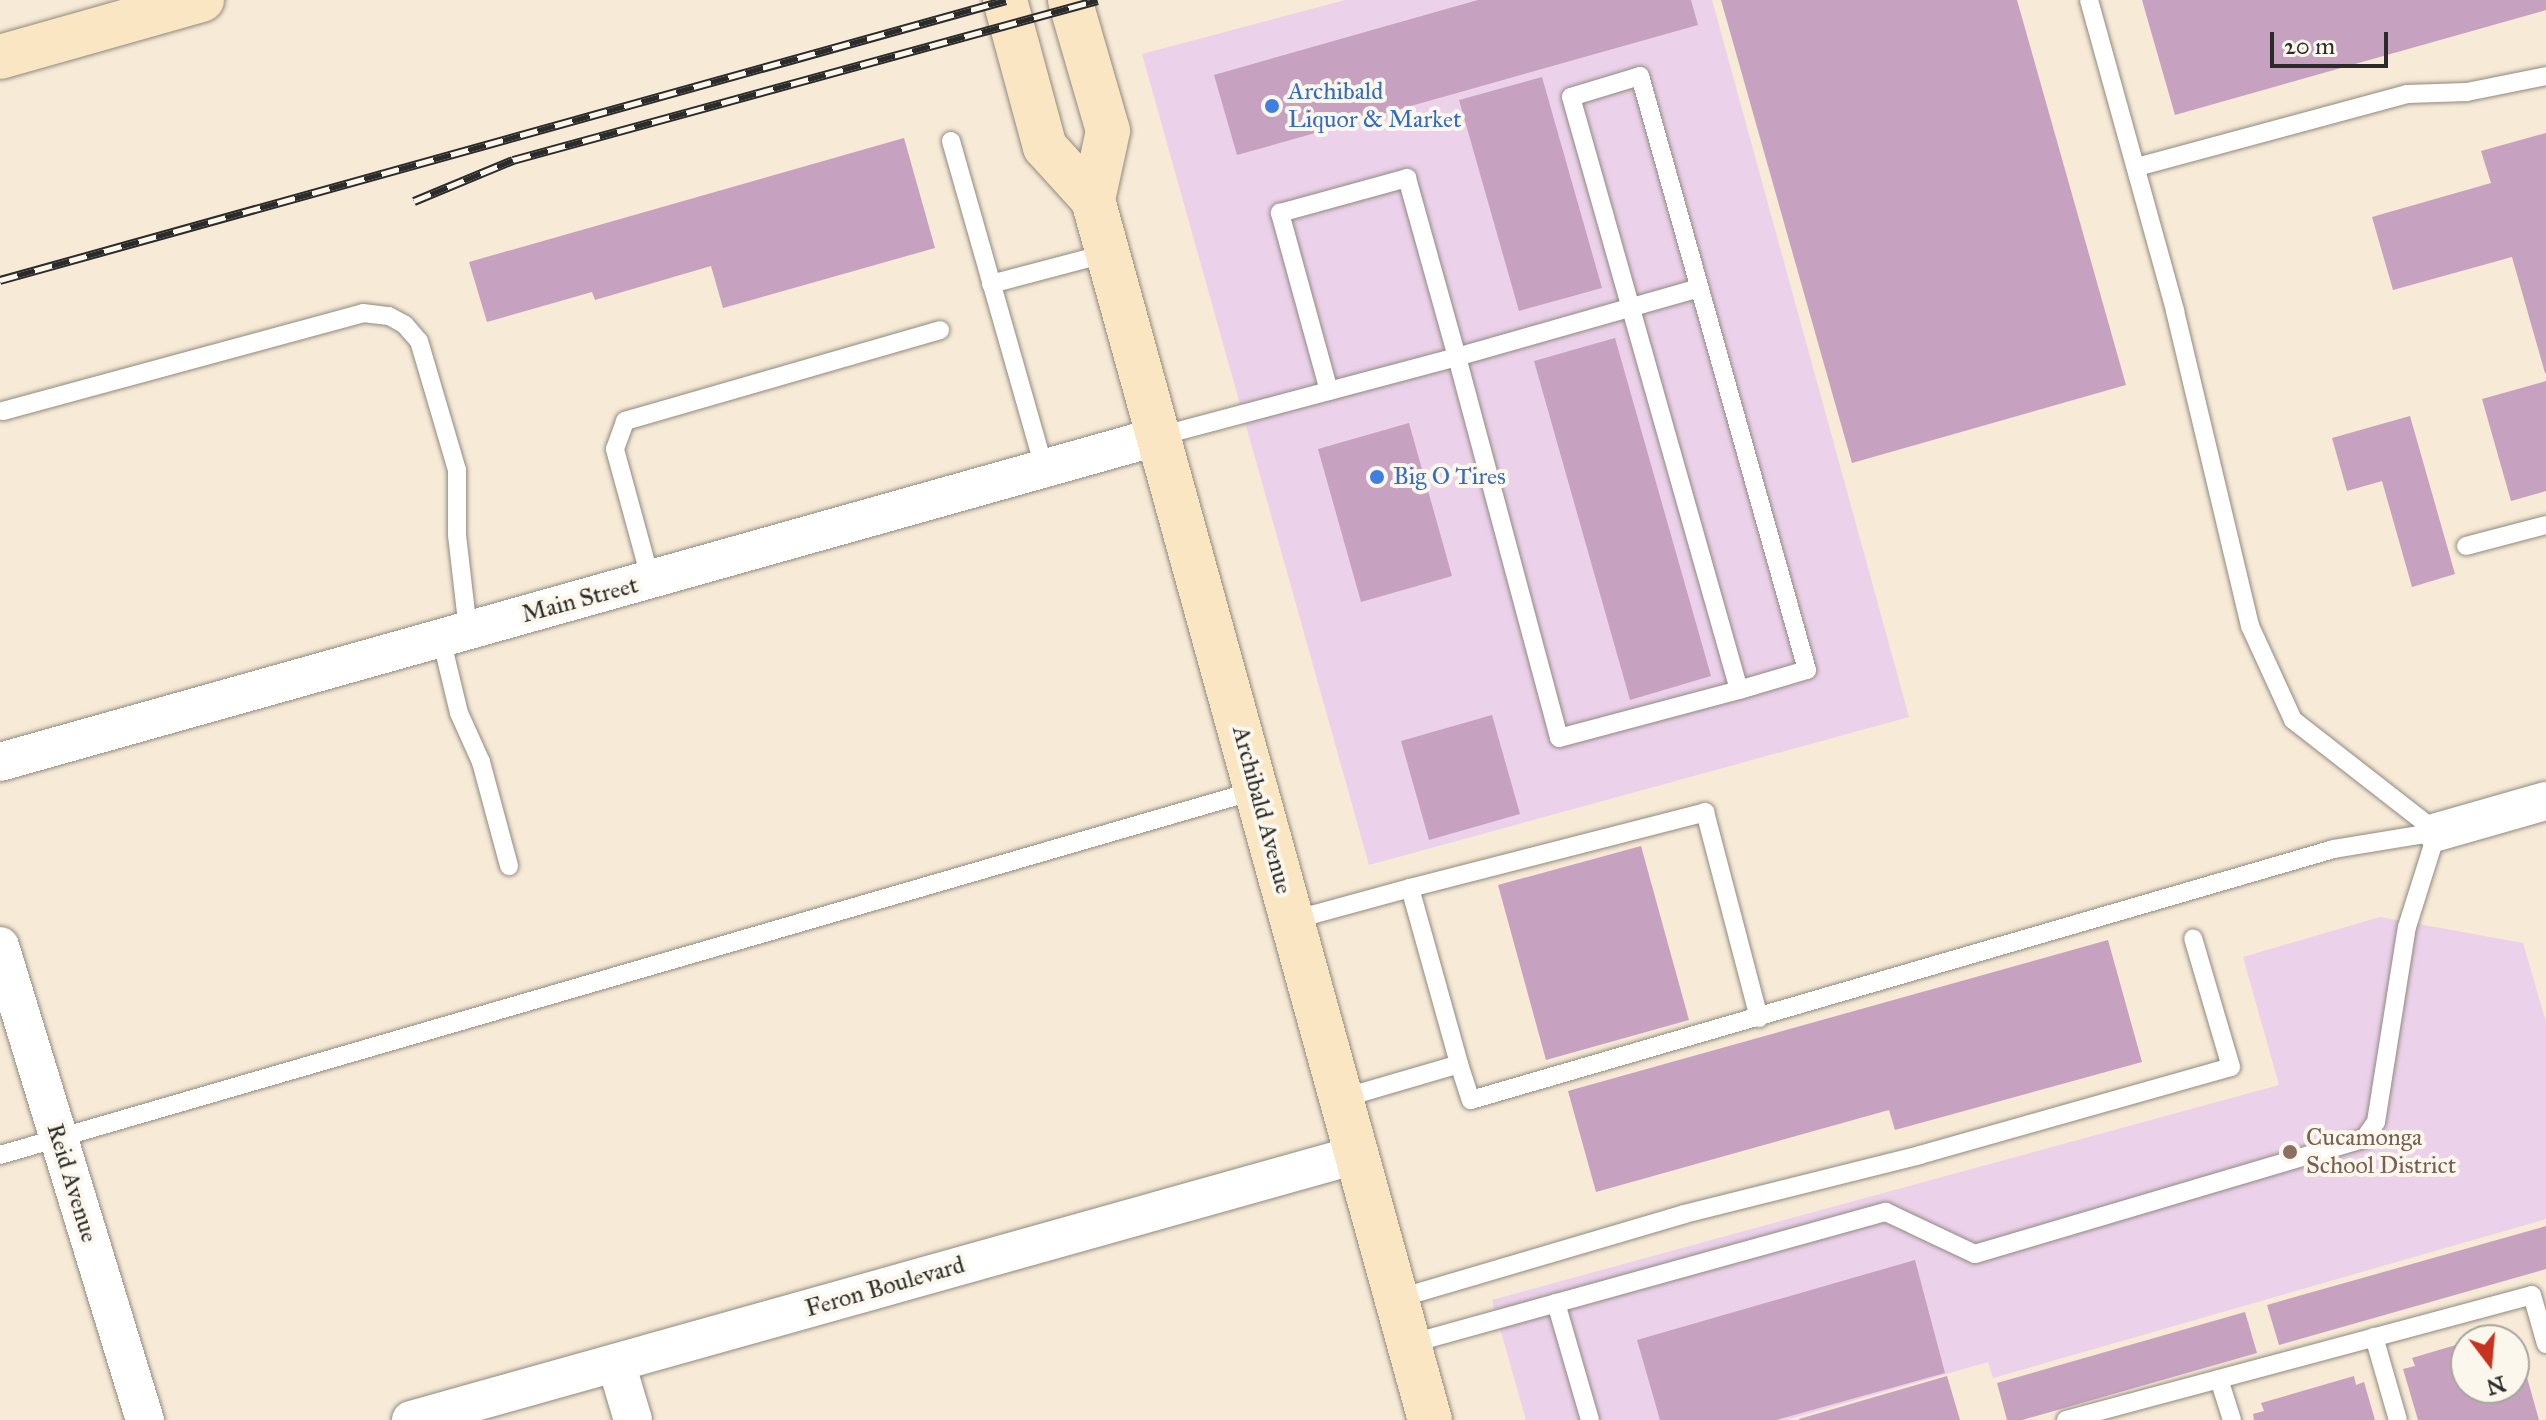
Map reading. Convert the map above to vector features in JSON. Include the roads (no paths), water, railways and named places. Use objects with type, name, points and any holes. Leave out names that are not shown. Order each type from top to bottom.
[{"type":"main road","points":[[0,57],[202,0]]},
{"type":"main road","name":"Archibald Avenue","points":[[1005,0],[1045,147],[1093,200],[1430,1420]]},
{"type":"main road","name":"Archibald Avenue","points":[[1070,0],[1108,131],[1093,200]]},
{"type":"street","name":"Main Street","points":[[0,762],[1045,471],[1160,436]]},
{"type":"street","points":[[2437,832],[2546,801]]},
{"type":"street","name":"Reid Avenue","points":[[0,946],[145,1420]]},
{"type":"street","name":"Feron Boulevard","points":[[411,1420],[1359,1154]]},
{"type":"street","points":[[616,1363],[633,1420]]},
{"type":"lane","points":[[2089,0],[2137,167],[2250,626],[2293,720],[2437,832]]},
{"type":"lane","points":[[1329,391],[1280,213],[1407,178],[1559,738],[1739,690],[1807,670],[1640,76],[1571,97],[1739,690]]},
{"type":"lane","points":[[2137,167],[2407,94],[2467,92],[2546,76]]},
{"type":"lane","points":[[951,141],[1045,471]]},
{"type":"lane","points":[[991,284],[1108,253]]},
{"type":"lane","points":[[1160,436],[1631,310],[1699,288]]},
{"type":"lane","points":[[3,411],[363,313],[389,316],[405,325],[419,341],[457,470],[455,634],[459,713],[481,762],[509,866]]},
{"type":"lane","points":[[651,581],[615,449],[625,421],[940,330]]},
{"type":"lane","points":[[2466,546],[2546,525]]},
{"type":"lane","points":[[0,1155],[1257,790]]},
{"type":"lane","points":[[1293,920],[1705,812],[1759,1018]]},
{"type":"lane","points":[[1410,888],[1471,1100],[2334,849],[2437,832]]},
{"type":"lane","points":[[1409,1344],[1886,1212],[1975,1254],[2364,1139],[2376,1122],[2407,927],[2437,832]]},
{"type":"lane","points":[[1396,1299],[1684,1214],[1920,1155],[2231,1067],[2193,938]]},
{"type":"lane","points":[[1343,1098],[1459,1064]]},
{"type":"lane","points":[[2066,1420],[2532,1295],[2546,1344]]},
{"type":"lane","points":[[1556,1303],[1590,1420]]},
{"type":"lane","points":[[2374,1337],[2398,1420]]},
{"type":"lane","points":[[2219,1379],[2232,1420]]},
{"type":"railway","points":[[0,280],[1006,0]]},
{"type":"railway","points":[[414,201],[513,160],[1098,0]]},
{"type":"place","name":"Archibald Liquor & Market","points":[[1272,106]]},
{"type":"place","name":"Big O Tires","points":[[1377,477]]},
{"type":"place","name":"Cucamonga School District","points":[[2290,1152]]}]
